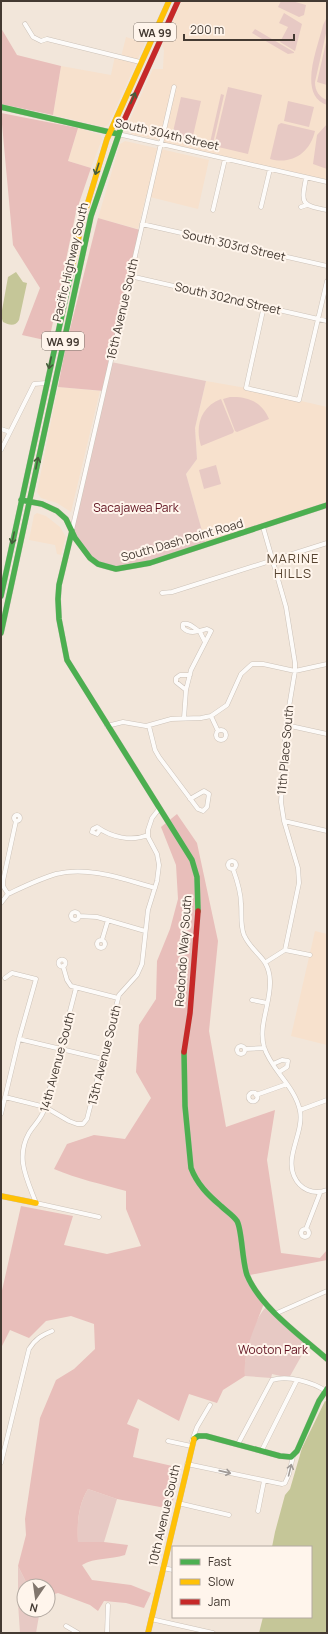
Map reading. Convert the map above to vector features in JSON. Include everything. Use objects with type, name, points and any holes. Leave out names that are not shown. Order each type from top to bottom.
[{"type":"main road","name":"Pacific Highway South","points":[[1,596],[80,228],[110,132],[140,62],[169,1]]},
{"type":"main road","name":"Pacific Highway South","points":[[1,633],[91,216],[118,134],[178,1]]},
{"type":"main road","name":"South 304th Street","points":[[1,107],[118,134]]},
{"type":"main road","points":[[46,383],[49,387],[45,407],[47,416]]},
{"type":"main road","name":"South Dash Point Road","points":[[21,500],[47,506],[56,510],[68,522],[80,547],[91,560],[103,567],[120,569],[135,567],[263,527],[327,505]]},
{"type":"main road","name":"Redondo Way South","points":[[72,531],[59,592],[59,619],[63,649],[70,668],[159,810],[180,839],[192,860],[197,877],[198,892],[193,984],[183,1056],[185,1106],[191,1168],[194,1176],[202,1186],[234,1217],[238,1223],[248,1277],[259,1294],[277,1313],[327,1359]]},
{"type":"main road","points":[[1,1196],[36,1203]]},
{"type":"main road","points":[[192,1444],[196,1437],[202,1436],[285,1457],[293,1456],[326,1390]]},
{"type":"main road","name":"10th Avenue South","points":[[148,1633],[192,1444]]},
{"type":"street","points":[[25,24],[33,37],[41,41],[48,39],[140,62]]},
{"type":"street","name":"16th Avenue South","points":[[72,531],[174,87]]},
{"type":"street","name":"South 304th Street","points":[[118,134],[327,182]]},
{"type":"street","points":[[212,210],[225,159]]},
{"type":"street","points":[[262,207],[270,169]]},
{"type":"street","points":[[306,178],[303,196],[307,205],[310,207],[327,210]]},
{"type":"street","points":[[301,207],[307,205]]},
{"type":"street","name":"South 303rd Street","points":[[142,224],[327,266]]},
{"type":"street","name":"South 302nd Street","points":[[130,276],[327,321]]},
{"type":"street","points":[[264,306],[246,388],[299,400],[327,281]]},
{"type":"street","points":[[1,449],[34,384],[46,383]]},
{"type":"street","points":[[1,429],[10,432]]},
{"type":"street","name":"11th Place South","points":[[263,527],[290,629],[295,671],[286,725],[281,795],[284,821],[298,868],[299,883],[285,950]]},
{"type":"street","points":[[162,593],[172,592],[327,545]]},
{"type":"street","points":[[184,718],[186,690],[190,676],[204,642],[210,634],[210,630],[207,629],[199,631],[204,638],[204,642]]},
{"type":"street","points":[[107,726],[123,722],[149,726],[165,720],[211,716],[227,705],[241,674],[252,664],[263,664],[295,671],[327,664]]},
{"type":"street","points":[[186,690],[176,682],[176,678],[180,675],[190,676]]},
{"type":"street","points":[[211,716],[218,731]]},
{"type":"street","points":[[286,725],[327,734]]},
{"type":"street","points":[[149,726],[157,754],[190,799],[199,810],[203,811],[207,807],[209,794],[204,791],[190,799]]},
{"type":"street","points":[[100,830],[133,839],[148,835],[151,820],[159,810]]},
{"type":"street","points":[[8,894],[3,886],[3,881],[16,821]]},
{"type":"street","points":[[284,821],[327,830]]},
{"type":"street","name":"13th Avenue South","points":[[45,1107],[72,1123],[79,1125],[85,1123],[90,1112],[118,998],[122,990],[140,970],[149,906],[159,870],[158,858],[148,835]]},
{"type":"street","points":[[233,869],[241,903],[244,933],[250,946],[266,962],[270,981],[263,1032],[264,1048],[300,1110],[300,1126],[293,1159],[294,1176],[301,1186],[312,1192],[320,1193],[327,1190]]},
{"type":"street","points":[[1,903],[8,894],[45,878],[57,874],[84,871],[125,879],[155,888]]},
{"type":"street","points":[[79,916],[108,920],[127,927],[145,931]]},
{"type":"street","points":[[102,940],[108,920]]},
{"type":"street","points":[[266,962],[285,950],[310,955]]},
{"type":"street","points":[[63,966],[69,984],[76,988],[118,998]]},
{"type":"street","points":[[1,1114],[19,1039],[36,979],[12,973],[5,978]]},
{"type":"street","name":"14th Avenue South","points":[[36,1203],[22,1168],[22,1159],[29,1134],[42,1118],[76,988]]},
{"type":"street","points":[[252,1000],[267,1003]]},
{"type":"street","points":[[19,1039],[102,1059]]},
{"type":"street","points":[[245,1049],[264,1048]]},
{"type":"street","points":[[273,1064],[285,1060],[288,1061],[287,1067],[278,1072]]},
{"type":"street","points":[[256,1095],[286,1084]]},
{"type":"street","points":[[5,1097],[45,1107]]},
{"type":"street","points":[[300,1110],[327,1100]]},
{"type":"street","points":[[306,1228],[320,1193]]},
{"type":"street","points":[[36,1203],[99,1218]]},
{"type":"street","points":[[277,1313],[327,1291]]},
{"type":"street","points":[[1,1463],[29,1349],[34,1341],[43,1334],[52,1331]]},
{"type":"street","points":[[238,1444],[272,1380],[297,1380],[326,1390]]},
{"type":"street","points":[[262,1450],[297,1380]]},
{"type":"street","name":"10th Avenue South","points":[[192,1444],[197,1426],[210,1404]]},
{"type":"street","points":[[168,1441],[192,1444]]},
{"type":"street","points":[[187,1464],[264,1481],[285,1483],[293,1456]]},
{"type":"street","points":[[258,1511],[264,1481]]},
{"type":"street","points":[[178,1503],[229,1514]]},
{"type":"street","points":[[163,1568],[172,1570]]},
{"type":"street","points":[[107,1633],[108,1605]]},
{"type":"street","points":[[151,1619],[213,1633]]},
{"type":"street","points":[[66,1626],[78,1633]]},
{"type":"shaded area","points":[[182,1],[327,1],[327,182],[160,143],[174,87],[173,85],[159,140],[131,134],[132,132],[127,126],[153,69],[163,69],[164,50],[162,45]]},
{"type":"shaded area","points":[[1,28],[17,55],[61,66],[53,115],[1,104]]},
{"type":"shaded area","points":[[126,37],[145,43],[108,125],[104,127],[53,115],[61,66],[111,75],[115,56],[121,57]]},
{"type":"shaded area","points":[[1,113],[78,128],[68,161],[91,168],[76,212],[49,341],[22,335],[40,288],[13,245]]},
{"type":"shaded area","points":[[78,128],[101,135],[102,139],[91,168],[68,161]]},
{"type":"shaded area","points":[[125,141],[209,160],[198,209],[146,196],[138,229],[98,218],[120,144]]},
{"type":"shaded area","points":[[98,218],[140,230],[104,391],[58,387],[66,345]]},
{"type":"shaded area","points":[[16,272],[23,282],[27,283],[19,320],[16,324],[12,325],[3,322],[1,316],[8,277]]},
{"type":"shaded area","points":[[206,381],[246,388],[327,407],[327,505],[206,545],[186,474],[197,459],[195,428]]},
{"type":"shaded area","points":[[58,387],[100,391],[71,512],[57,503],[41,498],[37,492]]},
{"type":"shaded area","points":[[37,513],[46,516],[60,527],[66,537],[61,555],[57,554],[55,545],[29,540],[34,515]]},
{"type":"shaded area","points":[[177,814],[197,843],[218,941],[209,1031],[226,1127],[275,1110],[267,1160],[281,1253],[320,1258],[327,1250],[327,1260],[245,1276],[265,1301],[248,1347],[245,1376],[223,1390],[217,1403],[189,1394],[179,1421],[138,1399],[127,1424],[139,1429],[133,1457],[181,1468],[171,1509],[117,1499],[88,1489],[80,1508],[78,1542],[104,1542],[128,1545],[125,1555],[87,1562],[82,1565],[92,1580],[131,1585],[151,1593],[144,1608],[126,1603],[104,1601],[98,1611],[90,1605],[58,1593],[56,1594],[56,1578],[24,1578],[18,1566],[26,1535],[25,1519],[40,1418],[56,1380],[74,1369],[95,1349],[94,1324],[71,1316],[46,1321],[29,1338],[10,1330],[1,1348],[1,1295],[21,1206],[73,1216],[64,1245],[107,1254],[141,1246],[126,1209],[126,1191],[81,1179],[54,1169],[67,1144],[94,1135],[125,1139],[151,1098],[136,1072],[139,1025],[156,999],[157,961],[170,929],[178,899],[176,865],[161,827]]},
{"type":"shaded area","points":[[315,931],[327,934],[327,1045],[291,1036]]},
{"type":"shaded area","points":[[325,1401],[327,1402],[327,1633],[259,1633],[263,1618],[312,1618],[312,1546],[272,1546],[285,1495],[290,1489],[302,1448]]},
{"type":"green space","points":[[281,1],[292,1],[306,5],[304,15],[299,17],[278,7]]},
{"type":"green space","points":[[284,13],[302,24],[295,51],[280,42],[288,27],[279,23]]},
{"type":"green space","points":[[327,17],[327,29],[315,82],[317,91],[327,100],[327,105],[318,100],[313,91],[311,81],[314,57],[323,25]]},
{"type":"green space","points":[[255,29],[294,53],[288,54],[252,33]]},
{"type":"green space","points":[[327,38],[327,85],[317,82]]},
{"type":"green space","points":[[228,87],[262,95],[248,154],[214,146]]},
{"type":"green space","points":[[221,94],[224,95],[212,148],[209,147]]},
{"type":"green space","points":[[181,97],[201,101],[192,140],[172,136]]},
{"type":"green space","points":[[288,101],[314,107],[309,127],[284,121]]},
{"type":"green space","points":[[281,123],[315,131],[309,146],[299,156],[293,159],[270,159],[278,125]]},
{"type":"green space","points":[[327,124],[327,169],[313,164],[317,135]]},
{"type":"green space","name":"Sacajawea Park","points":[[111,362],[206,381],[195,428],[197,459],[186,474],[206,545],[128,569],[95,563],[72,531]]},
{"type":"green space","points":[[230,397],[254,401],[262,408],[269,419],[237,432],[235,431],[223,399]]},
{"type":"green space","points":[[221,399],[234,431],[233,433],[201,446],[199,439],[199,425],[201,418],[208,407]]},
{"type":"green space","points":[[216,465],[221,484],[204,489],[199,470]]},
{"type":"green space","name":"Wooton Park","points":[[266,1307],[307,1346],[289,1378],[272,1374],[271,1378],[245,1376],[245,1359],[247,1349],[257,1321]]},
{"type":"green space","points":[[88,1489],[117,1499],[104,1542],[78,1543],[80,1508]]},
{"type":"green space","points":[[18,1566],[24,1578],[18,1578]]},
{"type":"green space","points":[[19,1618],[39,1618],[36,1633],[20,1633]]},
{"type":"traffic: fast","points":[[1,107],[118,134]]},
{"type":"traffic: fast","points":[[1,633],[91,216],[122,125]]},
{"type":"traffic: fast","points":[[1,596],[73,264]]},
{"type":"traffic: fast","points":[[21,500],[42,504],[57,511],[66,519],[75,538],[90,558],[98,564],[116,569],[150,563],[327,505]]},
{"type":"traffic: fast","points":[[72,531],[59,585],[58,599],[59,619],[67,660],[192,860],[197,877],[198,911]]},
{"type":"traffic: fast","points":[[184,1052],[185,1106],[191,1168],[193,1174],[207,1193],[237,1221],[239,1225],[245,1269],[253,1287],[271,1310],[327,1359]]},
{"type":"traffic: fast","points":[[194,1439],[198,1436],[206,1436],[280,1456],[291,1457],[297,1451],[319,1401],[327,1389]]},
{"type":"traffic: slow","points":[[73,264],[82,222],[107,139],[169,1]]},
{"type":"traffic: slow","points":[[1,1196],[36,1203]]},
{"type":"traffic: slow","points":[[148,1633],[194,1439]]},
{"type":"traffic: jam","points":[[122,125],[178,1]]},
{"type":"traffic: jam","points":[[184,1052],[190,1013],[198,911]]},
{"type":"district","name":"MARINE HILLS","points":[[293,566]]}]
